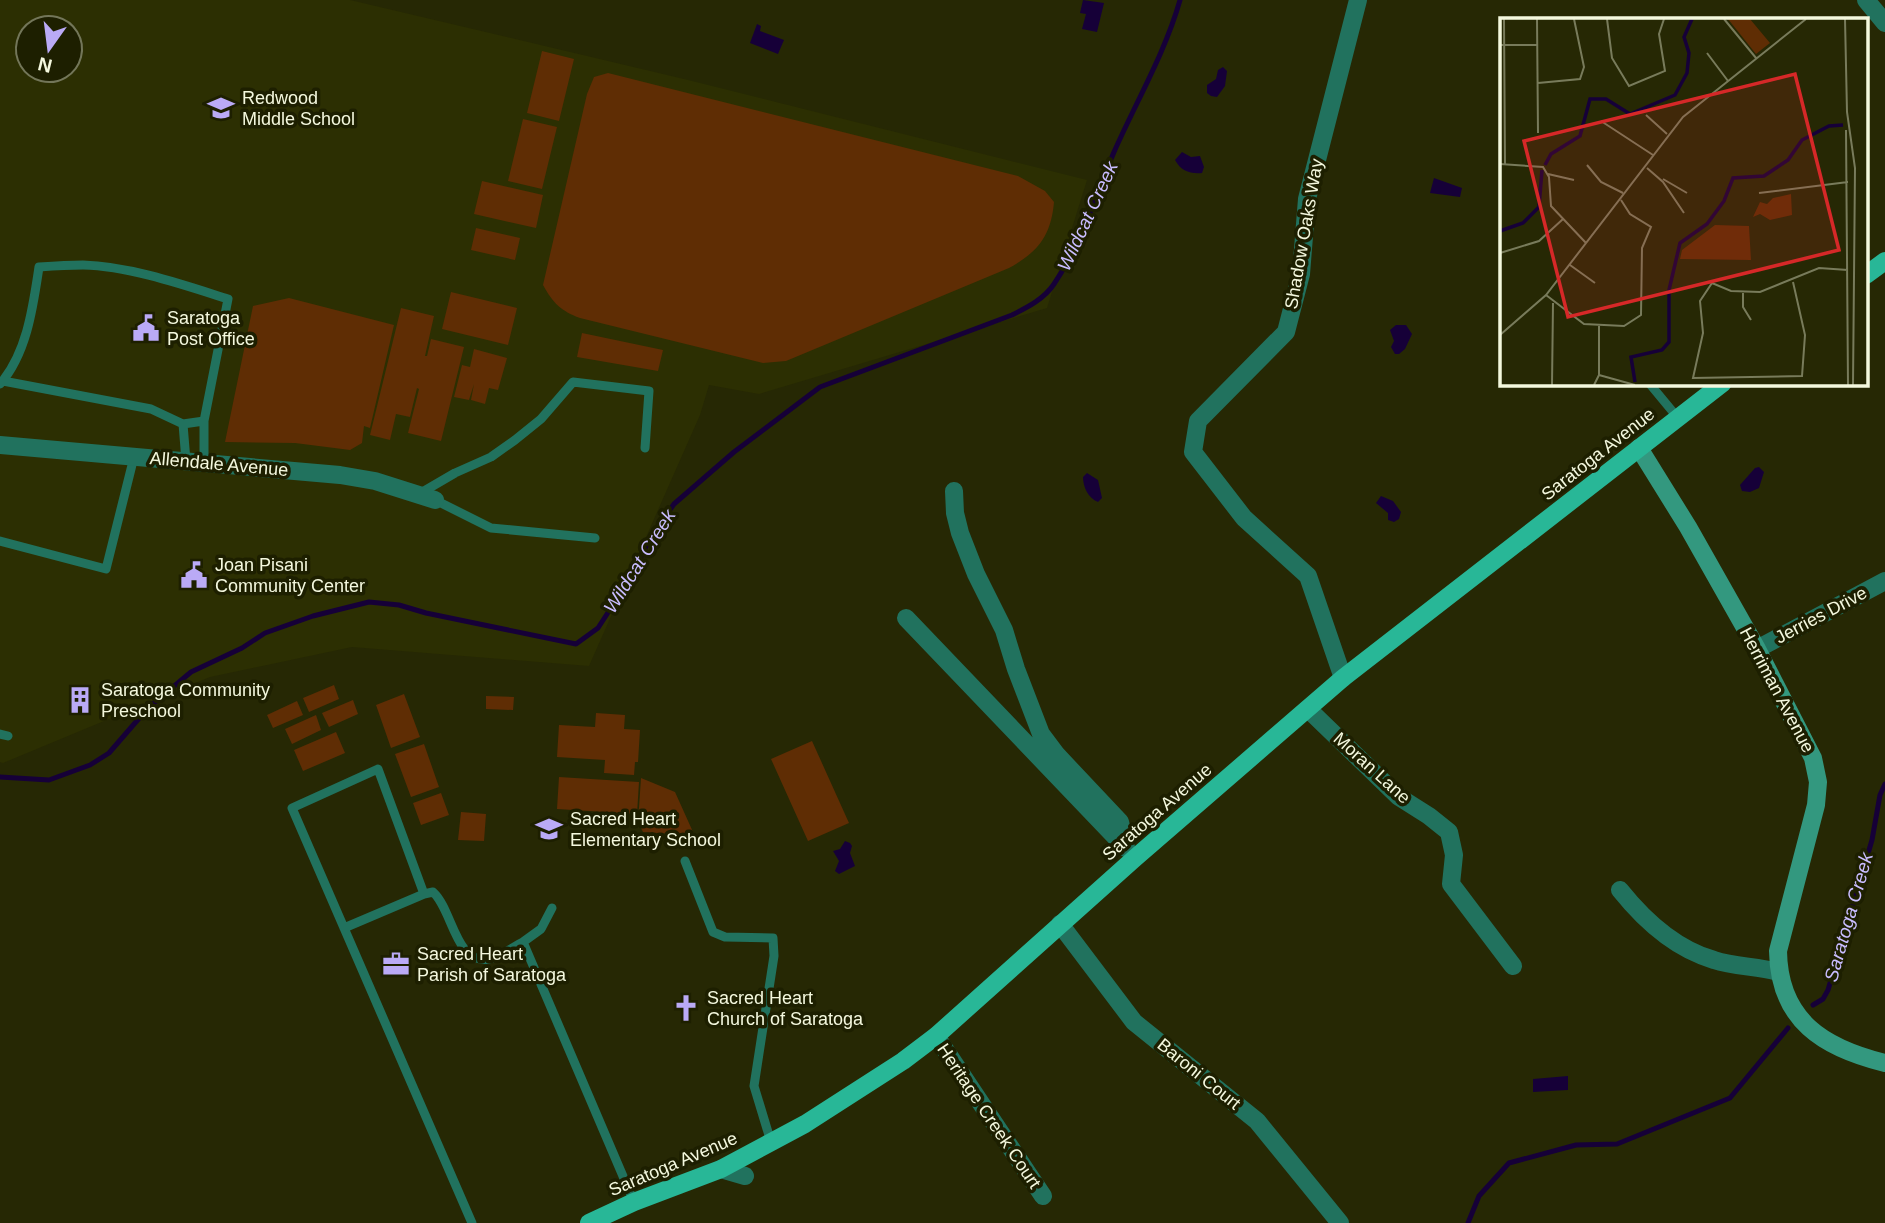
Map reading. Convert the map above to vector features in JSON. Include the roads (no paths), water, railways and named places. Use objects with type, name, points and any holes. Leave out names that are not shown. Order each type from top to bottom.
[{"type":"main road","points":[[1868,274],[1885,261]]},
{"type":"main road","name":"Saratoga Avenue","points":[[589,1223],[634,1202],[721,1169],[804,1124],[903,1061],[936,1036],[1060,925],[1131,853],[1343,678],[1720,385]]},
{"type":"street","name":"Shadow Oaks Way","points":[[1343,678],[1308,576],[1244,518],[1192,452],[1198,421],[1286,332],[1301,274],[1307,199],[1358,0]]},
{"type":"street","points":[[1866,0],[1885,23]]},
{"type":"street","name":"Allendale Avenue","points":[[0,445],[340,475],[374,481],[427,497]]},
{"type":"street","name":"Herriman Avenue","points":[[1639,448],[1688,527],[1757,649],[1813,758],[1818,782],[1816,806],[1781,934],[1778,972],[1788,998],[1801,1021],[1828,1043],[1856,1056],[1885,1063]]},
{"type":"street","points":[[954,491],[955,513],[960,533],[976,574],[1004,630],[1041,734],[1119,822],[1131,853]]},
{"type":"street","name":"Jerries Drive","points":[[1757,649],[1885,581]]},
{"type":"street","points":[[906,618],[1131,853]]},
{"type":"street","name":"Moran Lane","points":[[1308,709],[1399,797],[1449,832],[1454,855],[1451,884],[1513,966]]},
{"type":"street","points":[[1620,890],[1642,917],[1672,940],[1714,961],[1778,972]]},
{"type":"street","name":"Baroni Court","points":[[1060,925],[1134,1022],[1257,1121],[1340,1223]]},
{"type":"street","name":"Heritage Creek Court","points":[[936,1036],[1043,1196]]},
{"type":"street","points":[[721,1169],[745,1176]]},
{"type":"lane","points":[[2,382],[12,371],[31,317],[39,267],[84,265],[130,272],[179,283],[228,299],[195,462]]},
{"type":"lane","points":[[2,382],[151,409],[183,424],[204,421]]},
{"type":"lane","points":[[595,538],[491,528],[427,497],[455,473],[491,457],[515,440],[541,419],[573,382],[649,391],[645,448]]},
{"type":"lane","points":[[1651,385],[1678,418]]},
{"type":"lane","points":[[183,424],[195,462]]},
{"type":"lane","points":[[0,541],[106,569],[134,457]]},
{"type":"lane","points":[[424,894],[378,769],[292,807],[472,1223]]},
{"type":"lane","points":[[685,861],[713,932],[724,937],[773,938],[774,956],[754,1086],[771,1142]]},
{"type":"lane","points":[[344,928],[433,892],[441,899],[464,951],[472,957],[490,959],[541,929],[552,908]]},
{"type":"lane","points":[[523,942],[634,1202]]},
{"type":"waterway","name":"Wildcat Creek","points":[[0,777],[49,780],[90,765],[109,753],[148,708],[191,672],[242,648],[265,633],[313,616],[369,602],[399,605],[576,644],[598,628],[633,574],[650,538],[674,504],[734,452],[820,387],[1012,315],[1035,302],[1050,289],[1080,236],[1114,152],[1150,77],[1180,0]]},
{"type":"waterway","name":"Saratoga Creek","points":[[1813,1005],[1823,999],[1828,990],[1872,840],[1880,795],[1885,784]]},
{"type":"waterway","name":"Saratoga Creek","points":[[1468,1223],[1479,1196],[1509,1163],[1576,1145],[1617,1144],[1730,1098],[1788,1028]]},
{"type":"place","name":"Redwood Middle School","points":[[221,108]]},
{"type":"place","name":"Saratoga Post Office","points":[[146,328]]},
{"type":"place","name":"Joan Pisani Community Center","points":[[194,575]]},
{"type":"place","name":"Saratoga Community Preschool","points":[[80,700]]},
{"type":"place","name":"Sacred Heart Elementary School","points":[[549,829]]},
{"type":"place","name":"Sacred Heart Parish of Saratoga","points":[[396,964]]},
{"type":"place","name":"Sacred Heart Church of Saratoga","points":[[686,1008]]}]
